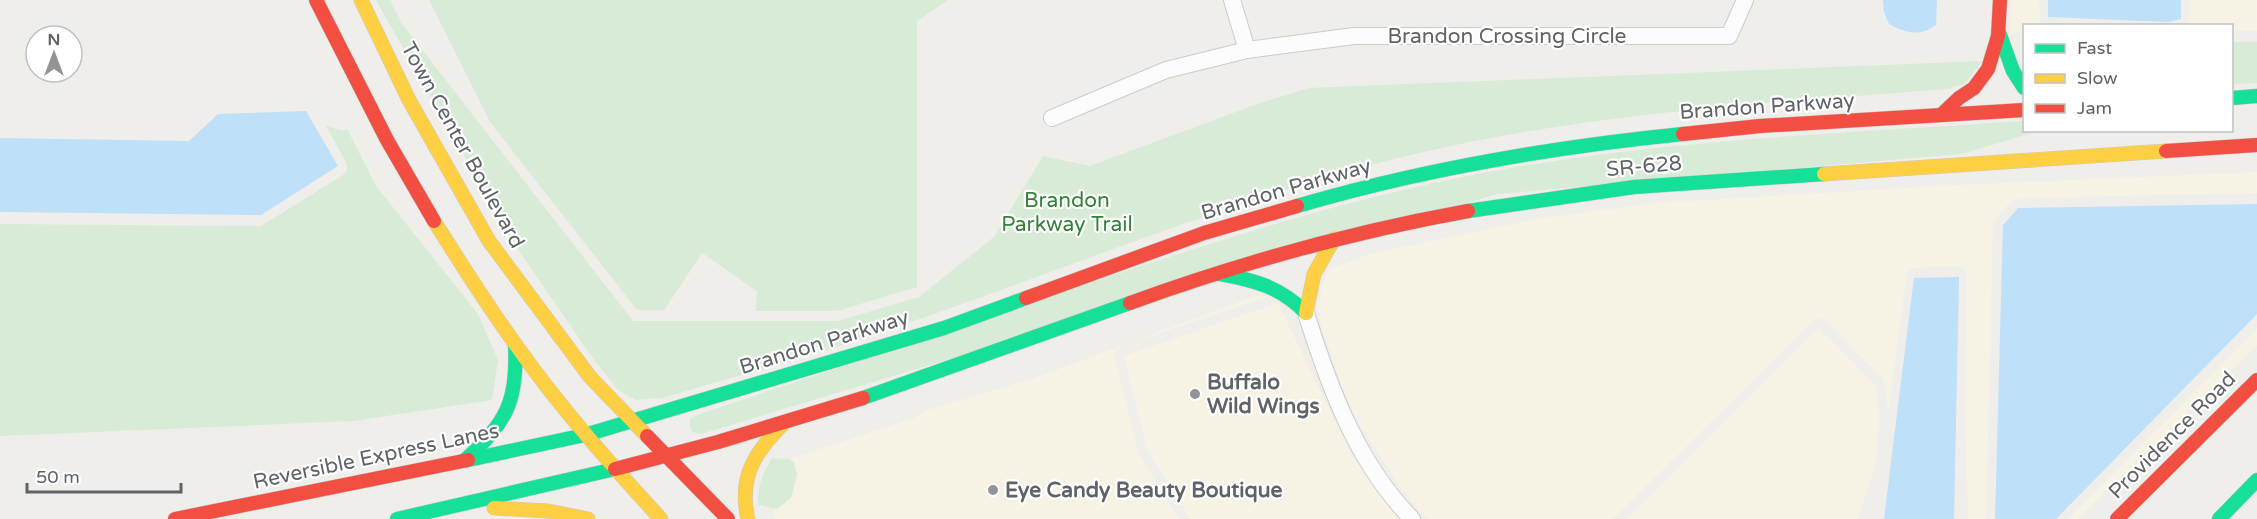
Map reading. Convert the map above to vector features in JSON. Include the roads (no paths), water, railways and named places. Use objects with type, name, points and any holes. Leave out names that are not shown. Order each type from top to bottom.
[{"type":"main road","points":[[316,0],[385,138],[452,252],[515,344],[585,435],[661,519]]},
{"type":"main road","name":"Town Center Boulevard","points":[[361,0],[409,100],[489,241],[590,377],[728,519]]},
{"type":"main road","points":[[1942,114],[1983,78],[1990,67],[2000,35],[2000,0]]},
{"type":"main road","points":[[2000,35],[2013,71],[2023,85]]},
{"type":"main road","points":[[2233,98],[2257,96]]},
{"type":"main road","name":"Brandon Parkway","points":[[585,435],[944,328],[1204,232],[1350,190],[1490,159],[1582,145],[1760,126],[2023,110]]},
{"type":"main road","name":"SR-628","points":[[1216,273],[1334,239],[1488,207],[1634,187],[2257,146]]},
{"type":"main road","points":[[1306,313],[1308,292],[1314,272],[1321,256],[1334,239]]},
{"type":"main road","points":[[397,519],[615,469],[785,423],[885,391],[1216,273],[1266,283],[1289,296],[1306,313]]},
{"type":"main road","points":[[465,460],[496,430],[507,412],[515,392],[517,367],[515,344]]},
{"type":"main road","name":"Providence Road","points":[[2117,519],[2257,380]]},
{"type":"main road","points":[[748,519],[744,492],[748,474],[755,456],[765,441],[785,423]]},
{"type":"main road","name":"Reversible Express Lanes","points":[[175,519],[388,478],[585,435]]},
{"type":"main road","points":[[2219,519],[2257,480]]},
{"type":"main road","points":[[452,508],[524,509],[588,519]]},
{"type":"street","points":[[1232,0],[1247,50]]},
{"type":"street","name":"Brandon Crossing Circle","points":[[1052,118],[1166,70],[1247,50],[1354,36],[1729,36],[1745,0]]},
{"type":"street","points":[[1306,313],[1333,393],[1345,420],[1374,468],[1412,519]]},
{"type":"water","points":[[1883,0],[1937,0],[1936,25],[1918,32],[1895,27],[1889,24],[1884,12]]},
{"type":"water","points":[[2048,0],[2181,0],[2181,19],[2168,22],[2048,17]]},
{"type":"water","points":[[306,111],[338,166],[261,215],[0,212],[0,138],[189,141],[218,114]]},
{"type":"water","points":[[2257,204],[2257,314],[2056,519],[1995,519],[2003,225],[2018,208]]},
{"type":"water","points":[[1959,277],[1954,519],[1884,519],[1914,278]]},
{"type":"place","name":"Buffalo Wild Wings","points":[[1195,394]]},
{"type":"place","name":"Eye Candy Beauty Boutique","points":[[993,490]]},
{"type":"park label","name":"Brandon Parkway Trail","points":[[1067,212]]}]
